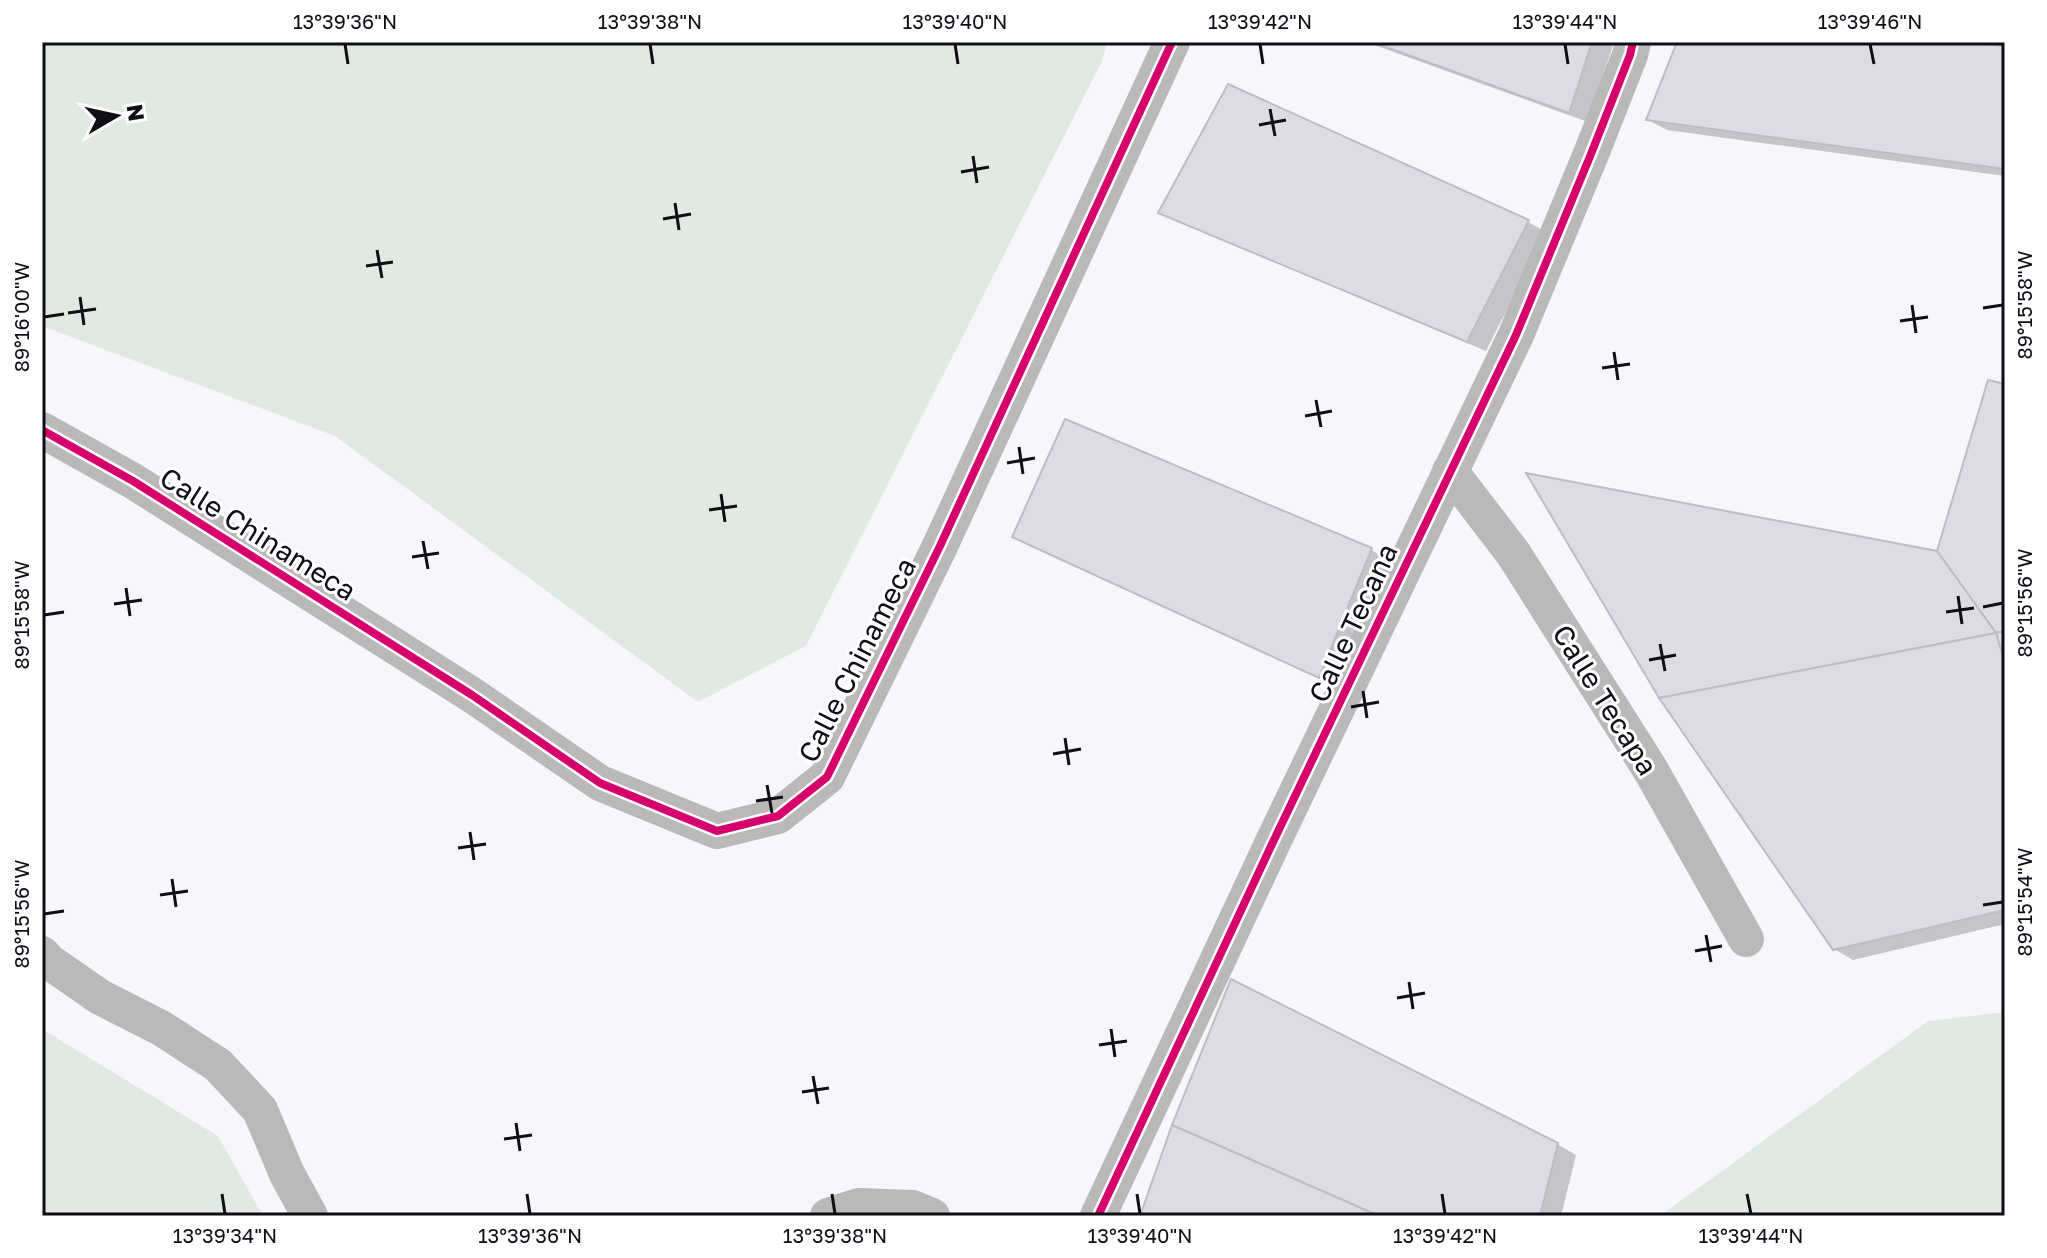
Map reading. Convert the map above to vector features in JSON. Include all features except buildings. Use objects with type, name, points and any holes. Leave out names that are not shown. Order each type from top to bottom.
[{"type":"street","name":"Calle Chinameca","points":[[42,430],[133,481],[472,695],[600,783],[717,831],[778,816],[827,777],[940,546],[1172,42]]},
{"type":"street","name":"Calle Tecana","points":[[1098,1216],[1516,335],[1591,154],[1633,42]]},
{"type":"street","name":"Calle Tecapa","points":[[1450,471],[1513,553],[1650,769],[1746,939]]},
{"type":"street","points":[[42,954],[100,997],[161,1028],[218,1065],[260,1110],[287,1174],[310,1216]]},
{"type":"street","points":[[828,1216],[859,1206],[913,1208],[932,1216]]},
{"type":"shaded area","points":[[42,42],[1107,42],[1102,61],[806,646],[698,702],[335,436],[42,326]]},
{"type":"shaded area","points":[[2005,1012],[2005,1216],[1660,1216],[1928,1021]]},
{"type":"shaded area","points":[[42,1029],[218,1136],[263,1216],[42,1216]]},
{"type":"cycle path","points":[[42,430],[133,481],[472,695],[600,783],[717,831],[778,816],[827,777],[940,546],[1172,42]]},
{"type":"cycle path","points":[[1098,1216],[1516,335],[1591,154],[1633,42]]}]
